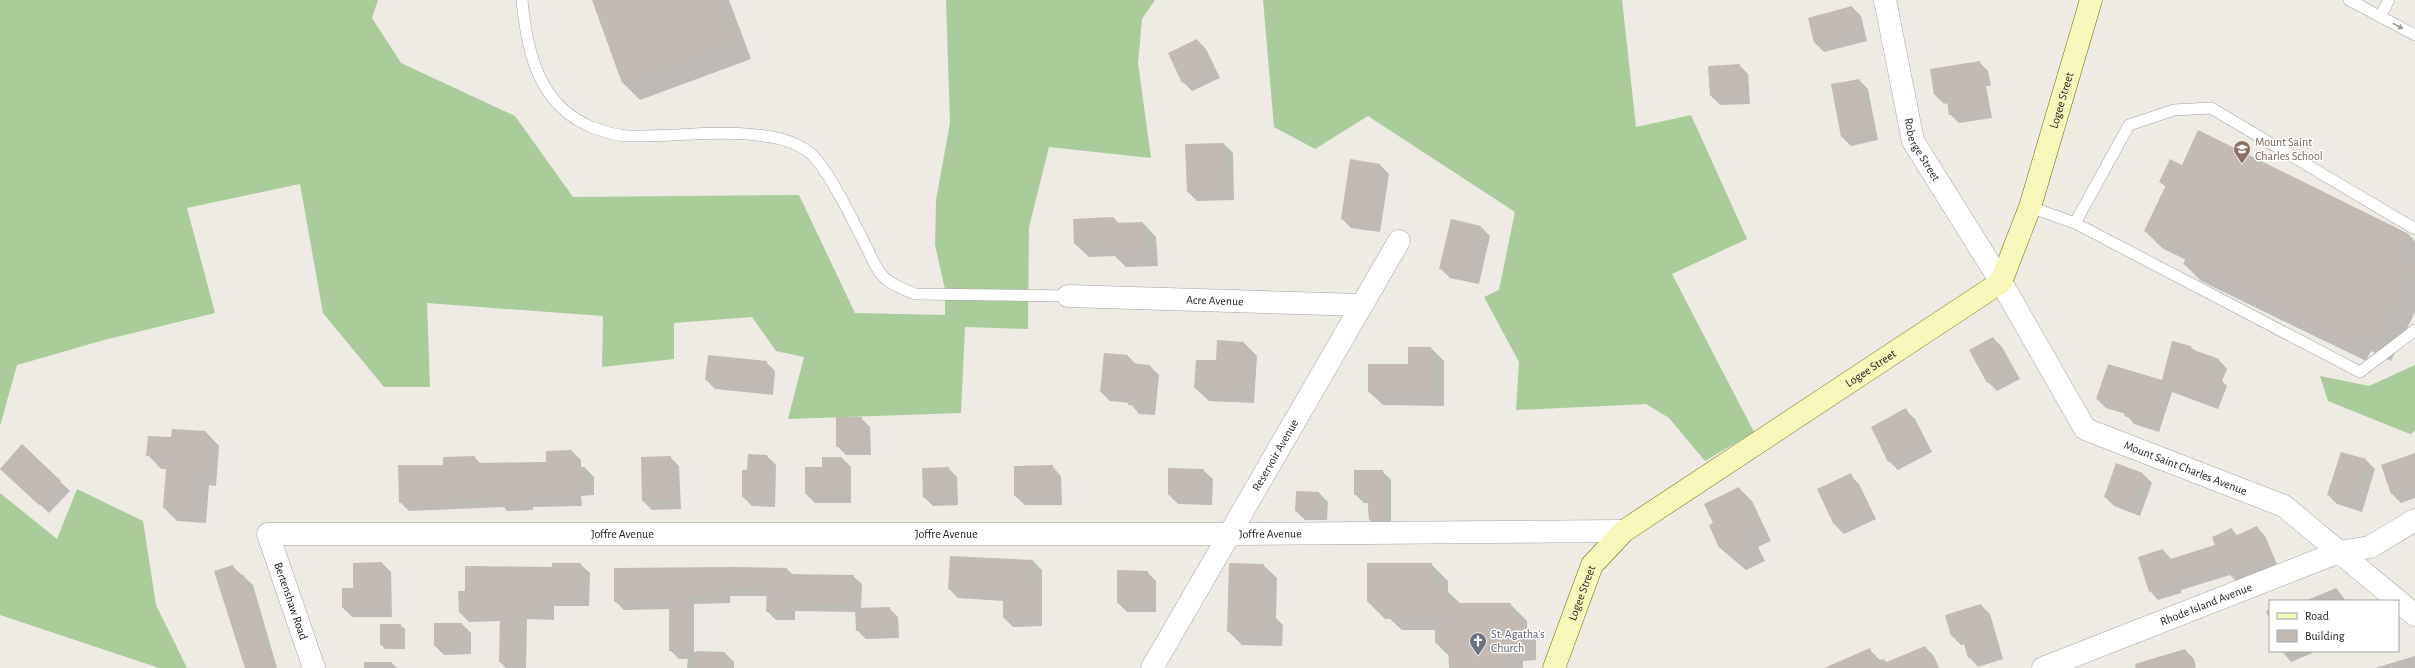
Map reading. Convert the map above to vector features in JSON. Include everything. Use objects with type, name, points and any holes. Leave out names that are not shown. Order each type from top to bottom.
[{"type":"street","name":"Roberge Street","points":[[1885,0],[1914,141],[2001,282]]},
{"type":"street","name":"Logee Street","points":[[1554,668],[1592,565],[1624,531],[2001,282],[2030,207],[2091,0]]},
{"type":"street","name":"Reservoir Avenue","points":[[1152,668],[1228,534],[1399,241]]},
{"type":"street","name":"Mount Saint Charles Avenue","points":[[2001,282],[2085,429],[2284,506],[2397,600]]},
{"type":"street","name":"Acre Avenue","points":[[1068,296],[1361,305]]},
{"type":"street","name":"Rhode Island Avenue","points":[[2043,668],[2339,552],[2370,547],[2415,520]]},
{"type":"street","name":"Joffre Avenue","points":[[268,534],[1228,534],[1624,531]]},
{"type":"street","name":"Bertenshaw Road","points":[[268,534],[314,668]]},
{"type":"street","name":"Mount Saint Charles Avenue","points":[[2399,602],[2415,615]]},
{"type":"lane","points":[[522,0],[525,33],[533,62],[544,87],[558,106],[576,121],[606,132],[628,136],[734,133],[772,136],[797,145],[810,153],[822,167],[876,265],[885,278],[897,286],[915,294],[1068,296]]},
{"type":"lane","points":[[2349,0],[2415,35]]},
{"type":"lane","points":[[2380,17],[2389,0]]},
{"type":"lane","points":[[2075,222],[2129,125],[2174,110],[2211,108],[2415,229]]},
{"type":"lane","points":[[2030,207],[2075,222],[2360,372],[2415,330]]},
{"type":"green space","points":[[0,0],[378,0],[372,18],[401,63],[515,116],[573,197],[799,195],[855,313],[945,315],[945,289],[935,245],[936,200],[950,123],[946,0],[1155,0],[1142,19],[1138,63],[1151,158],[1049,147],[1029,227],[1028,329],[965,327],[961,413],[788,419],[804,357],[776,351],[752,317],[674,323],[674,359],[602,367],[603,316],[427,303],[430,387],[384,387],[323,313],[300,184],[187,208],[215,313],[104,340],[17,365],[0,426]]},
{"type":"green space","points":[[1263,0],[1622,0],[1636,127],[1691,115],[1747,239],[1672,274],[1754,432],[1705,461],[1669,418],[1646,404],[1516,410],[1519,362],[1484,297],[1499,290],[1515,212],[1368,116],[1315,149],[1274,127]]},
{"type":"green space","points":[[2415,365],[2415,431],[2410,434],[2328,401],[2320,376],[2369,386]]},
{"type":"green space","points":[[77,489],[143,521],[156,605],[187,668],[159,668],[0,615],[0,493],[57,539]]},
{"type":"building","points":[[592,0],[719,0],[734,42],[622,83]]},
{"type":"building","points":[[1852,6],[1858,32],[1814,43],[1808,18]]},
{"type":"building","points":[[1197,39],[1211,69],[1182,83],[1168,53]]},
{"type":"building","points":[[1980,61],[1982,77],[1978,77],[1983,109],[1949,115],[1946,93],[1934,95],[1930,69]]},
{"type":"building","points":[[1740,64],[1741,95],[1710,96],[1708,66]]},
{"type":"building","points":[[1860,79],[1870,132],[1841,137],[1831,84]]},
{"type":"building","points":[[2198,130],[2409,234],[2397,259],[2412,266],[2374,345],[2353,335],[2349,344],[2183,264],[2189,253],[2144,231],[2166,185],[2159,182],[2170,159],[2182,165]]},
{"type":"building","points":[[1224,143],[1226,191],[1187,192],[1185,144]]},
{"type":"building","points":[[1350,159],[1380,164],[1371,224],[1341,219]]},
{"type":"building","points":[[1114,217],[1114,223],[1143,222],[1145,253],[1112,254],[1112,243],[1074,244],[1073,219]]},
{"type":"building","points":[[1451,219],[1481,226],[1470,276],[1439,269]]},
{"type":"building","points":[[1993,337],[2011,370],[1987,383],[1969,350]]},
{"type":"building","points":[[1217,340],[1244,342],[1241,390],[1194,388],[1196,360],[1216,360]]},
{"type":"building","points":[[2172,341],[2191,346],[2191,349],[2219,359],[2213,375],[2219,376],[2209,401],[2163,384],[2151,424],[2124,416],[2126,410],[2096,399],[2108,364],[2162,380]]},
{"type":"building","points":[[1408,347],[1431,347],[1431,393],[1368,392],[1368,364],[1408,364]]},
{"type":"building","points":[[1104,353],[1128,355],[1128,363],[1150,365],[1146,407],[1128,405],[1130,395],[1100,392]]},
{"type":"building","points":[[708,355],[767,361],[764,386],[705,380]]},
{"type":"building","points":[[1906,408],[1924,443],[1888,462],[1871,427]]},
{"type":"building","points":[[836,417],[862,417],[862,446],[836,447]]},
{"type":"building","points":[[172,429],[206,431],[203,473],[195,472],[193,511],[163,508],[167,457],[146,456],[148,436],[171,437]]},
{"type":"building","points":[[22,444],[61,481],[39,505],[0,469]]},
{"type":"building","points":[[572,450],[573,467],[585,467],[585,487],[573,487],[573,497],[524,498],[524,502],[497,502],[497,499],[399,503],[398,465],[443,465],[443,457],[475,456],[475,463],[546,462],[546,451]]},
{"type":"building","points":[[2341,452],[2366,459],[2352,503],[2327,495]]},
{"type":"building","points":[[2415,453],[2415,486],[2391,494],[2381,465]]},
{"type":"building","points":[[748,454],[767,455],[766,498],[742,497],[742,470],[747,470]]},
{"type":"building","points":[[671,456],[672,500],[642,501],[641,457]]},
{"type":"building","points":[[822,457],[842,457],[842,495],[805,494],[805,467],[822,467]]},
{"type":"building","points":[[2116,463],[2143,473],[2131,507],[2104,497]]},
{"type":"building","points":[[1053,465],[1053,496],[1014,496],[1014,466]]},
{"type":"building","points":[[949,467],[950,497],[923,498],[922,468]]},
{"type":"building","points":[[1168,468],[1204,469],[1203,496],[1168,495]]},
{"type":"building","points":[[1354,470],[1383,470],[1383,520],[1369,520],[1367,495],[1354,495]]},
{"type":"building","points":[[1851,473],[1867,510],[1834,525],[1817,489]]},
{"type":"building","points":[[1739,487],[1758,527],[1745,534],[1752,548],[1732,557],[1726,545],[1719,548],[1709,525],[1713,523],[1704,504]]},
{"type":"building","points":[[1296,491],[1319,492],[1319,512],[1295,511]]},
{"type":"building","points":[[2257,526],[2269,556],[2227,573],[2224,566],[2173,581],[2174,584],[2149,592],[2138,557],[2163,549],[2167,560],[2215,545],[2212,537],[2232,528],[2235,536]]},
{"type":"building","points":[[950,556],[1033,560],[1034,618],[1003,618],[1003,593],[948,589]]},
{"type":"building","points":[[382,562],[383,608],[342,608],[342,588],[353,588],[353,563]]},
{"type":"building","points":[[552,563],[581,563],[580,598],[546,598],[545,611],[518,611],[518,663],[499,662],[500,613],[459,613],[458,591],[465,591],[465,566],[552,567]]},
{"type":"building","points":[[1229,563],[1264,564],[1263,610],[1270,611],[1269,633],[1227,632]]},
{"type":"building","name":"St. Agatha's Church","points":[[1367,563],[1432,563],[1432,587],[1446,587],[1448,603],[1511,603],[1511,617],[1520,617],[1520,644],[1506,644],[1506,668],[1449,668],[1448,643],[1435,643],[1435,613],[1384,613],[1384,602],[1367,602]]},
{"type":"building","points":[[233,565],[237,577],[244,575],[261,629],[270,668],[245,668],[214,571]]},
{"type":"building","points":[[614,568],[787,568],[787,574],[854,575],[853,604],[786,603],[786,612],[766,612],[767,588],[722,588],[722,595],[686,596],[686,651],[669,651],[669,600],[614,602]]},
{"type":"building","points":[[1117,570],[1148,571],[1147,604],[1117,603]]},
{"type":"building","points":[[1981,604],[1995,650],[1968,658],[1961,633],[1951,636],[1945,615]]},
{"type":"building","points":[[890,607],[891,629],[856,631],[855,608]]},
{"type":"building","points":[[434,623],[462,623],[462,645],[434,646]]},
{"type":"building","points":[[380,624],[401,624],[401,645],[380,645]]},
{"type":"building","points":[[1925,646],[1934,668],[1824,668],[1870,648],[1877,666]]},
{"type":"building","points":[[2185,649],[2191,668],[2136,668],[2135,664]]},
{"type":"building","points":[[696,651],[725,652],[725,668],[696,668]]},
{"type":"place","name":"Mount Saint Charles School","points":[[2242,164]]},
{"type":"place","name":"St. Agatha's Church","points":[[1478,656]]}]
